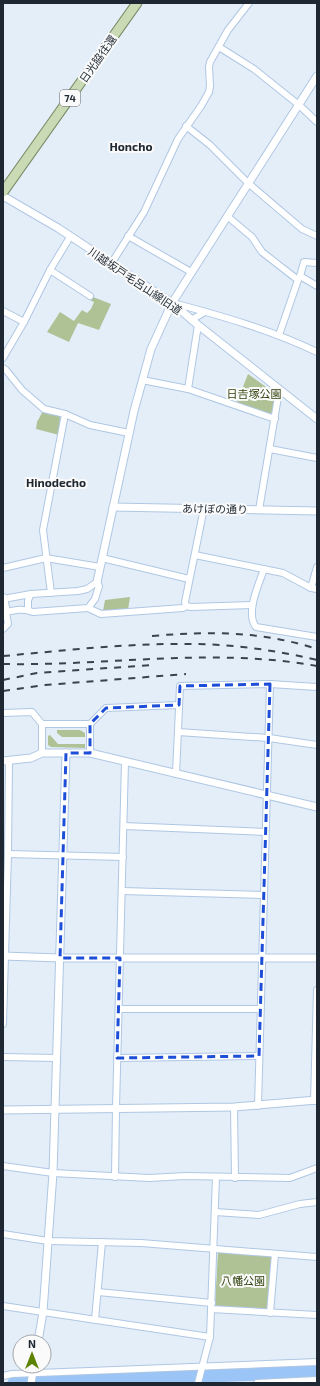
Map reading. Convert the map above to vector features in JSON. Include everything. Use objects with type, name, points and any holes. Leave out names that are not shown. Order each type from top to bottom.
[{"type":"main road","name":"日光脇往還","points":[[3,192],[137,3]]},
{"type":"main road","points":[[3,599],[6,612]]},
{"type":"street","points":[[111,264],[144,212],[178,139],[209,92],[210,62],[228,30],[249,3]]},
{"type":"street","points":[[219,47],[254,69],[317,122]]},
{"type":"street","points":[[88,608],[95,599],[99,586],[97,582],[129,433],[151,349],[172,303],[317,76]]},
{"type":"street","points":[[186,126],[210,145],[248,183],[302,229],[317,236]]},
{"type":"street","name":"川越坂戸毛呂山線旧道","points":[[3,196],[172,303],[191,320],[317,419]]},
{"type":"street","points":[[227,216],[252,237],[262,252],[299,278],[317,286]]},
{"type":"street","points":[[128,236],[191,272]]},
{"type":"street","points":[[3,358],[24,322],[50,270],[70,237]]},
{"type":"street","points":[[279,335],[304,262],[317,263]]},
{"type":"street","points":[[50,270],[90,296]]},
{"type":"street","points":[[172,303],[279,335],[317,352]]},
{"type":"street","points":[[3,311],[24,322]]},
{"type":"street","points":[[191,320],[205,312]]},
{"type":"street","points":[[188,389],[198,325]]},
{"type":"street","points":[[3,368],[22,390],[39,406],[48,411],[65,414],[90,424],[129,433]]},
{"type":"street","points":[[142,380],[188,389],[275,419]]},
{"type":"street","points":[[259,510],[278,397],[282,392]]},
{"type":"street","points":[[51,593],[43,530],[65,414]]},
{"type":"street","points":[[270,449],[317,458]]},
{"type":"street","name":"あけぼの通り","points":[[113,507],[317,511]]},
{"type":"street","points":[[186,606],[185,602],[189,579],[204,508]]},
{"type":"street","points":[[195,554],[283,573],[314,588],[317,567]]},
{"type":"street","points":[[3,568],[46,558],[100,567]]},
{"type":"street","points":[[102,558],[189,579]]},
{"type":"street","points":[[264,569],[252,605],[253,623],[256,627],[317,637]]},
{"type":"street","points":[[3,599],[31,594],[87,589],[97,582]]},
{"type":"street","points":[[28,610],[28,600],[31,594]]},
{"type":"street","points":[[3,629],[8,624],[6,612],[15,610],[28,610],[33,612],[88,608],[101,614],[183,608],[186,606],[252,605]]},
{"type":"street","points":[[176,774],[180,686],[270,684],[317,687]]},
{"type":"street","points":[[258,1106],[270,684]]},
{"type":"street","points":[[90,753],[90,724],[106,708],[179,705]]},
{"type":"street","points":[[3,713],[32,712],[42,724],[42,753]]},
{"type":"street","points":[[42,724],[90,724]]},
{"type":"street","points":[[178,732],[269,738],[317,745]]},
{"type":"street","points":[[3,1024],[5,896],[8,854],[6,761],[31,758],[42,753],[90,753],[317,807]]},
{"type":"street","points":[[39,1334],[43,1312],[56,1109],[66,753]]},
{"type":"street","points":[[116,1176],[117,1058],[125,762]]},
{"type":"street","points":[[124,826],[265,832]]},
{"type":"street","points":[[8,854],[123,857]]},
{"type":"street","points":[[122,891],[264,895]]},
{"type":"street","points":[[4,956],[60,958],[317,958]]},
{"type":"street","points":[[3,1110],[234,1107],[316,1100],[317,990]]},
{"type":"street","points":[[119,1009],[260,1009]]},
{"type":"street","points":[[117,1058],[259,1056]]},
{"type":"street","points":[[3,1057],[57,1058]]},
{"type":"street","points":[[234,1107],[235,1178]]},
{"type":"street","points":[[3,1166],[53,1173],[149,1178],[185,1176],[290,1178],[317,1168]]},
{"type":"street","points":[[198,1383],[210,1337],[216,1177]]},
{"type":"street","points":[[215,1212],[259,1215],[300,1204],[317,1202]]},
{"type":"street","points":[[3,1234],[48,1241],[141,1243],[317,1257]]},
{"type":"street","points":[[95,1320],[102,1242]]},
{"type":"street","points":[[270,1313],[275,1254]]},
{"type":"street","points":[[98,1292],[270,1313],[317,1315]]},
{"type":"street","points":[[3,1306],[210,1337]]},
{"type":"street","points":[[52,1370],[317,1362]]},
{"type":"street","points":[[257,1383],[317,1380]]},
{"type":"highlighted area","points":[[270,684],[259,1056],[117,1058],[120,958],[60,958],[66,753],[90,753],[90,724],[106,708],[179,705],[180,686]]},
{"type":"green space","points":[[93,297],[111,304],[99,330],[78,323],[69,342],[47,332],[60,312],[74,321],[82,310],[87,313],[91,309],[94,302],[90,300]]},
{"type":"green space","name":"日𠮷塚公園","points":[[248,374],[275,395],[272,412],[270,414],[237,402]]},
{"type":"green space","points":[[43,411],[47,414],[60,416],[59,435],[36,429],[37,422]]},
{"type":"green space","points":[[130,597],[128,610],[103,611],[105,600]]},
{"type":"green space","points":[[57,730],[80,730],[85,733],[85,737],[62,737],[57,733]]},
{"type":"green space","points":[[50,735],[58,744],[85,744],[85,748],[51,747],[48,745],[48,736]]},
{"type":"green space","name":"八幡公園","points":[[218,1252],[273,1257],[269,1310],[215,1306]]},
{"type":"waterway","points":[[14,1383],[317,1372]]},
{"type":"railway","points":[[152,636],[194,633],[235,634],[276,639],[317,649]]},
{"type":"railway","points":[[3,656],[111,646],[194,644],[247,648],[317,660]]},
{"type":"railway","points":[[3,664],[239,658],[317,666]]},
{"type":"railway","points":[[3,680],[37,673],[152,665]]},
{"type":"railway","points":[[3,691],[45,685],[186,674]]},
{"type":"district","name":"Honcho","points":[[131,147]]},
{"type":"district","name":"Hinodecho","points":[[56,483]]}]
